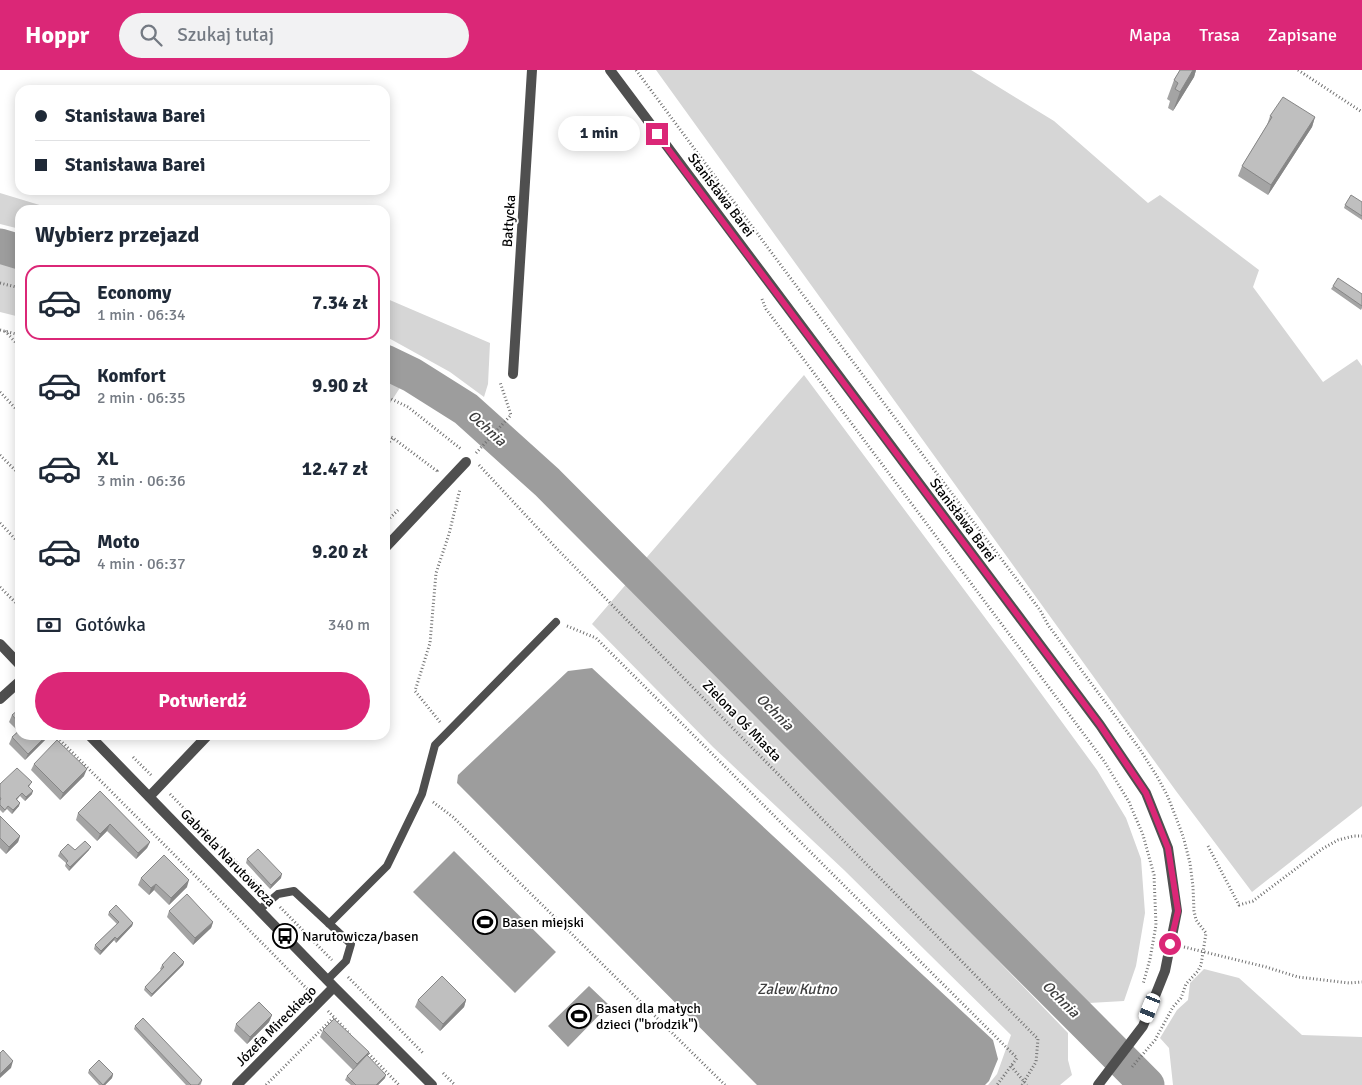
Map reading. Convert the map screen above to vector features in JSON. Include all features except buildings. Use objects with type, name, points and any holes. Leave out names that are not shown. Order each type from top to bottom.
[{"type":"street","name":"Bałtycka","points":[[513,374],[532,70]]},
{"type":"street","name":"Stanisława Barei","points":[[610,70],[1100,725],[1146,793],[1168,848],[1178,911],[1165,971],[1143,1026],[1098,1085]]},
{"type":"street","points":[[390,542],[465,457]]},
{"type":"street","points":[[0,644],[15,660]]},
{"type":"street","points":[[0,699],[15,686]]},
{"type":"street","name":"Gabriela Narutowicza","points":[[94,740],[432,1085]]},
{"type":"street","points":[[149,797],[203,740]]},
{"type":"street","name":"Józefa Mireckiego","points":[[237,1085],[320,1002],[331,983]]},
{"type":"lane","points":[[328,924],[386,866],[422,794],[436,745],[556,622]]},
{"type":"lane","points":[[259,910],[278,894],[294,891],[351,944],[346,961],[339,968],[331,983]]},
{"type":"path","points":[[1298,70],[1362,112]]},
{"type":"path","points":[[0,283],[15,287]]},
{"type":"path","points":[[759,292],[766,309],[1104,761],[1129,802],[1143,835],[1154,875],[1156,925],[1150,959],[1143,982],[1144,988]]},
{"type":"path","points":[[0,330],[15,334]]},
{"type":"path","points":[[5,331],[15,342]]},
{"type":"path","points":[[0,392],[15,408]]},
{"type":"path","points":[[390,398],[408,407],[465,457],[449,534],[436,573],[430,643],[414,691],[448,732]]},
{"type":"path","points":[[490,437],[505,422]]},
{"type":"path","points":[[390,436],[437,471],[430,477]]},
{"type":"path","points":[[390,441],[393,438]]},
{"type":"path","points":[[0,455],[15,470]]},
{"type":"path","name":"Zielona Oś Miasta","points":[[478,464],[559,550],[1038,1039],[1036,1062],[1022,1085]]},
{"type":"path","points":[[390,518],[404,504]]},
{"type":"path","points":[[0,523],[15,539]]},
{"type":"path","points":[[0,587],[15,602]]},
{"type":"path","points":[[556,622],[596,638],[1017,1058],[996,1085]]},
{"type":"path","points":[[60,740],[267,948],[354,1039]]},
{"type":"path","points":[[130,754],[428,1057]]},
{"type":"path","points":[[422,794],[453,817],[725,1085]]},
{"type":"path","points":[[1208,846],[1239,905],[1253,901],[1322,849],[1338,840],[1362,836]]},
{"type":"path","points":[[1170,944],[1266,967],[1298,977],[1362,982]]},
{"type":"path","points":[[266,1085],[334,1017]]},
{"type":"path","points":[[1130,1070],[1155,1040]]},
{"type":"path","points":[[361,1046],[399,1085]]},
{"type":"path","points":[[1011,1066],[1027,1085]]},
{"type":"path","points":[[441,1071],[455,1085]]},
{"type":"shaded area","points":[[656,70],[971,70],[1054,121],[1148,203],[1160,195],[1259,270],[1253,287],[1323,382],[1357,359],[1362,366],[1362,806],[1252,892],[1176,791]]},
{"type":"shaded area","points":[[0,193],[40,205],[15,205],[15,228],[0,224]]},
{"type":"shaded area","points":[[0,256],[15,260],[15,316],[0,312]]},
{"type":"shaded area","points":[[390,300],[490,343],[488,384],[484,397],[450,372],[390,339]]},
{"type":"shaded area","points":[[804,375],[1097,770],[1126,818],[1141,859],[1145,913],[1136,966],[1124,1001],[1089,1003],[1065,986],[641,564]]},
{"type":"shaded area","points":[[390,376],[403,383],[390,403]]},
{"type":"shaded area","points":[[628,582],[775,735],[847,804],[1068,1033],[1068,1060],[1072,1075],[1060,1085],[988,1085],[997,1074],[1011,1035],[844,870],[713,747],[592,624]]},
{"type":"shaded area","points":[[1204,969],[1239,978],[1302,1035],[1362,1037],[1362,1085],[1173,1085],[1169,1048],[1160,1038],[1177,1010],[1188,1000],[1190,983]]},
{"type":"water","name":"Zalew Kutno","points":[[592,668],[993,1040],[998,1059],[989,1081],[985,1085],[757,1085],[457,783],[458,775],[568,671]]},
{"type":"water","name":"Basen miejski","points":[[454,851],[556,952],[515,993],[413,892]]},
{"type":"water","name":"Basen dla małych dzieci (\"brodzik\")","points":[[589,986],[609,1005],[568,1047],[548,1026]]},
{"type":"waterway","name":"Ochnia","points":[[0,246],[15,250]]},
{"type":"waterway","name":"Ochnia","points":[[390,364],[412,375],[466,409],[547,482],[1147,1085]]},
{"type":"place","name":"Basen miejski","points":[[485,922]]},
{"type":"place","name":"Narutowicza/basen","points":[[285,936]]},
{"type":"place","name":"Basen dla małych dzieci (\"brodzik\")","points":[[579,1016]]},
{"type":"route","points":[[657,134],[1100,725],[1146,793],[1168,848],[1178,911],[1170,944]]}]
